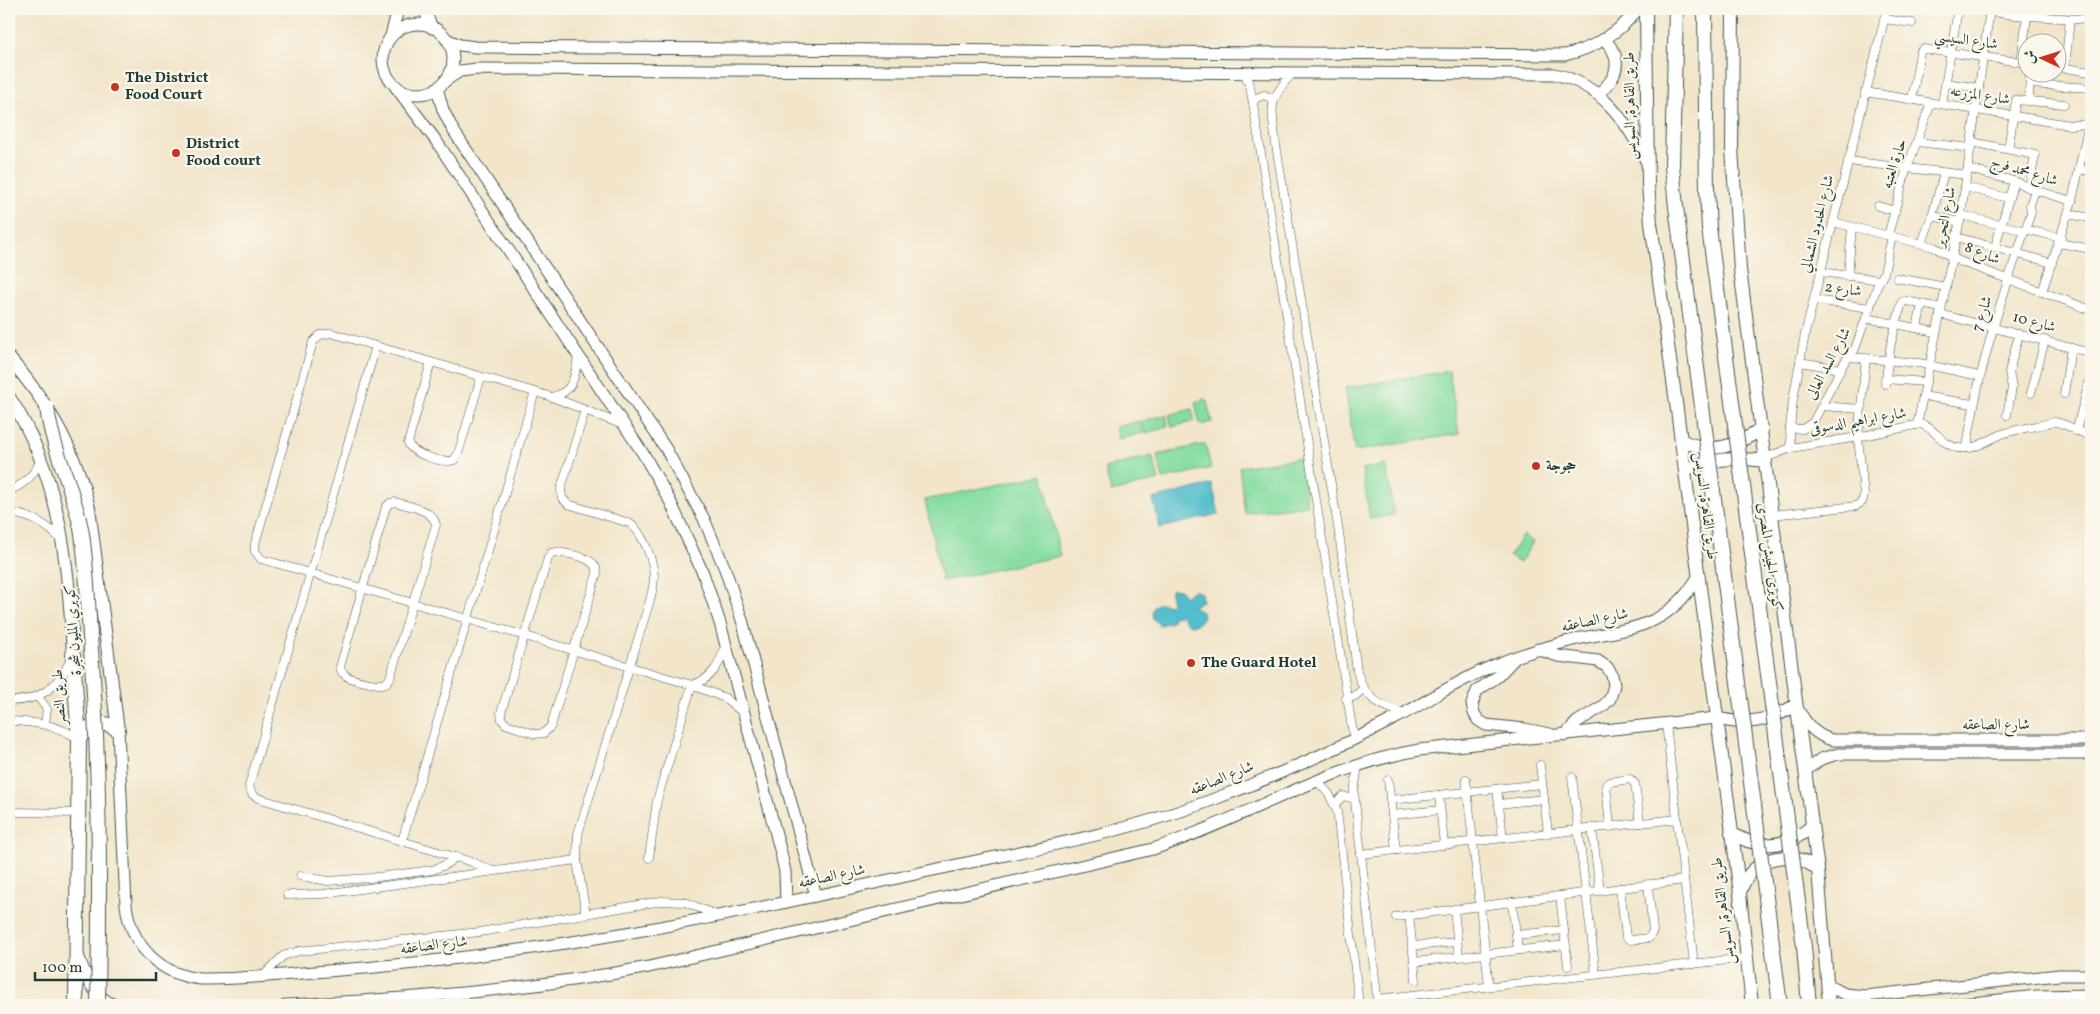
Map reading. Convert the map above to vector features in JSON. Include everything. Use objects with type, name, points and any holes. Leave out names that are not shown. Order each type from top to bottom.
[{"type":"highway","points":[[1676,9],[1672,166],[1676,207],[1780,1005]]},
{"type":"highway","name":"كوبرى الجيش المصرى","points":[[1705,9],[1709,228],[1804,947],[1809,1005]]},
{"type":"highway","name":"كوبري المليون شجرة","points":[[47,407],[50,427],[79,517],[86,570],[98,763],[98,1005]]},
{"type":"highway","name":"طريق النصر","points":[[73,655],[79,739],[76,1005]]},
{"type":"highway","points":[[79,739],[88,728],[100,723],[107,724],[118,730]]},
{"type":"main road","name":"طريق القاهرة, السويس","points":[[1646,9],[1648,165],[1651,223],[1740,894],[1752,1005]]},
{"type":"main road","points":[[1733,9],[1732,149],[1736,229],[1818,870],[1829,1005]]},
{"type":"main road","points":[[9,358],[47,407],[64,435],[74,457],[89,508],[118,730]]},
{"type":"main road","name":"طريق النصر","points":[[9,397],[23,421],[41,460],[54,501],[64,543],[71,601],[73,655]]},
{"type":"main road","points":[[1680,440],[1696,446],[1722,448],[1738,443],[1762,429]]},
{"type":"main road","points":[[1685,470],[1704,462],[1723,458],[1766,460]]},
{"type":"main road","points":[[1716,718],[1731,722],[1753,722],[1775,716],[1796,705]]},
{"type":"main road","points":[[1731,833],[1747,841],[1773,845],[1790,841],[1812,826]]},
{"type":"main road","points":[[1740,894],[1742,886],[1751,872],[1757,866],[1772,858],[1780,856],[1797,858],[1818,870]]},
{"type":"street","points":[[398,9],[391,37],[383,53],[385,71],[437,142],[624,426],[658,478],[682,524],[706,582],[726,645],[783,863],[786,902]]},
{"type":"street","points":[[424,9],[432,28]]},
{"type":"street","points":[[391,37],[398,30],[415,24],[432,28],[446,39],[460,45],[475,47],[1565,55],[1586,49],[1604,40],[1624,25],[1638,9]]},
{"type":"street","name":"شارع الحدود الشمالي","points":[[1791,448],[1790,428],[1800,362],[1820,272],[1887,9]]},
{"type":"street","points":[[1942,104],[1958,9]]},
{"type":"street","points":[[1972,9],[2015,12],[2027,16],[2048,18],[2088,20],[2086,9]]},
{"type":"street","points":[[2048,18],[2049,9]]},
{"type":"street","name":"شارع التحرير","points":[[1917,425],[1960,218],[1990,10]]},
{"type":"street","points":[[2026,32],[2027,16]]},
{"type":"street","points":[[1884,19],[1912,23]]},
{"type":"street","points":[[2068,32],[2070,19]]},
{"type":"street","points":[[446,39],[450,46],[452,64],[442,84],[443,110],[453,130],[666,448],[704,519],[725,569],[742,620],[816,896]]},
{"type":"street","points":[[1598,94],[1612,81],[1617,66],[1614,51],[1604,40]]},
{"type":"street","name":"شارع السيسي","points":[[1912,100],[1921,50],[1926,49],[2018,61]]},
{"type":"street","points":[[2068,68],[2091,72]]},
{"type":"street","points":[[395,86],[412,94],[429,92],[460,71],[477,69],[1554,74],[1571,77],[1598,94],[1613,108],[1629,128],[1648,165]]},
{"type":"street","points":[[1244,72],[1250,87],[1253,103],[1354,740]]},
{"type":"street","points":[[1273,103],[1277,90],[1292,74]]},
{"type":"street","points":[[1946,83],[1979,88]]},
{"type":"street","points":[[2029,100],[2030,84],[2091,88]]},
{"type":"street","name":"شارع المزرعه","points":[[1865,92],[2013,116],[2070,124],[2090,124]]},
{"type":"street","points":[[1253,103],[1256,98],[1264,95],[1272,98],[1273,103],[1276,145],[1339,533],[1357,671],[1363,689],[1378,703],[1404,714]]},
{"type":"street","points":[[1917,142],[2008,149],[2015,101],[2029,100],[2064,104]]},
{"type":"street","name":"حارة العتبه","points":[[1890,236],[1907,168],[1931,103]]},
{"type":"street","points":[[2042,292],[2072,201],[2091,114]]},
{"type":"street","name":"شارع 7","points":[[1967,448],[1979,376],[2008,279],[2031,213],[2030,205],[2035,155],[2008,149]]},
{"type":"street","name":"شارع محمد فرج","points":[[1848,161],[1944,173],[1967,172],[2014,181],[2032,189],[2072,201]]},
{"type":"street","points":[[2080,169],[2091,172]]},
{"type":"street","points":[[1922,243],[1944,173]]},
{"type":"street","points":[[1994,247],[2014,181]]},
{"type":"street","points":[[1965,187],[2008,198]]},
{"type":"street","points":[[1878,206],[1895,211]]},
{"type":"street","points":[[2068,214],[2091,218]]},
{"type":"street","points":[[1932,216],[2000,224],[2091,250]]},
{"type":"street","name":"شارع 8","points":[[1833,222],[1922,243],[1942,250],[1952,257],[2091,310]]},
{"type":"street","points":[[1848,276],[1852,227]]},
{"type":"street","name":"شارع السد العالى","points":[[1790,428],[1803,429],[1813,422],[1841,368],[1857,346],[1884,273],[1890,236]]},
{"type":"street","points":[[1956,237],[2052,263]]},
{"type":"street","points":[[1820,272],[1880,280]]},
{"type":"street","points":[[1897,278],[1946,286]]},
{"type":"street","name":"شارع 2","points":[[1814,300],[1870,308]]},
{"type":"street","name":"شارع 10","points":[[1895,324],[1902,302],[1922,304],[1993,327],[2091,353]]},
{"type":"street","points":[[1917,328],[1922,304]]},
{"type":"street","points":[[1866,318],[1936,332]]},
{"type":"street","points":[[1895,324],[1885,381],[1926,382]]},
{"type":"street","points":[[624,426],[552,397],[376,346],[327,333],[320,335],[313,342],[254,548],[256,554],[261,559],[310,574],[692,685],[725,698],[744,715]]},
{"type":"street","points":[[2006,415],[2012,388],[2009,372],[2019,334]]},
{"type":"street","points":[[2031,393],[2045,340]]},
{"type":"street","points":[[376,346],[249,782],[250,790],[258,798],[479,864],[492,871]]},
{"type":"street","points":[[2064,394],[2072,348]]},
{"type":"street","points":[[552,397],[564,393],[572,385],[578,356]]},
{"type":"street","points":[[1849,357],[1888,359],[1929,365],[1979,376]]},
{"type":"street","points":[[1772,515],[1859,504],[1864,495],[1858,438],[1866,358]]},
{"type":"street","points":[[431,362],[408,443],[410,449],[415,452],[446,461],[454,460],[458,454],[481,376]]},
{"type":"street","points":[[1800,362],[1841,368]]},
{"type":"street","points":[[2076,431],[2091,375]]},
{"type":"street","points":[[402,842],[534,395]]},
{"type":"street","points":[[1923,396],[1973,404]]},
{"type":"street","points":[[1822,406],[1861,409]]},
{"type":"street","points":[[585,410],[561,489],[562,498],[568,504],[633,525],[639,532],[653,566],[654,585],[576,842],[576,860],[586,915]]},
{"type":"street","points":[[1967,448],[1978,446],[2005,433],[2054,422],[2060,422],[2076,431],[2091,436]]},
{"type":"street","name":"شارع ابراهيم الدسوقى","points":[[1766,460],[1791,448],[1858,438],[1917,425],[1926,425],[1940,439],[1951,446],[1967,448]]},
{"type":"street","points":[[9,490],[25,482],[35,472],[41,460]]},
{"type":"street","points":[[390,503],[397,503],[427,512],[432,516],[435,528],[388,681],[383,684],[377,685],[342,673],[341,664],[363,589],[386,507],[390,503]]},
{"type":"street","points":[[9,513],[36,520],[51,530],[64,543]]},
{"type":"street","points":[[560,552],[589,560],[596,566],[597,573],[574,650],[551,726],[544,733],[535,734],[509,726],[502,717],[524,636],[549,555],[560,552]]},
{"type":"street","name":"شارع الصاعقه","points":[[118,730],[126,905],[129,923],[137,940],[154,961],[170,971],[185,977],[210,980],[366,968],[480,955],[586,939],[786,902],[1101,833],[1155,819],[1220,798],[1354,740],[1467,678],[1516,656],[1583,638],[1631,630],[1651,622],[1678,603],[1698,577]]},
{"type":"street","points":[[692,685],[700,683],[712,675],[721,662],[726,645]]},
{"type":"street","points":[[1538,649],[1563,657],[1598,662],[1607,667],[1612,675],[1614,685],[1610,699],[1560,736]]},
{"type":"street","points":[[9,701],[38,697],[51,688],[62,676],[73,655]]},
{"type":"street","points":[[1516,656],[1498,676],[1477,692],[1472,704],[1476,716],[1482,723],[1490,726],[1525,729],[1560,736]]},
{"type":"street","points":[[649,858],[657,800],[692,685]]},
{"type":"street","points":[[1346,699],[1355,696],[1363,689]]},
{"type":"street","points":[[38,697],[47,708],[45,724]]},
{"type":"street","name":"شارع الصاعقه","points":[[1796,705],[1808,726],[1822,736],[1838,740],[2091,740]]},
{"type":"street","points":[[286,1005],[403,998],[515,988],[582,979],[683,960],[1131,855],[1217,826],[1317,781],[1382,757],[1419,750],[1716,718]]},
{"type":"street","points":[[9,722],[45,724],[61,728],[79,739]]},
{"type":"street","points":[[1666,724],[1694,964]]},
{"type":"street","points":[[1872,740],[1872,754]]},
{"type":"street","name":"شارع الصاعقه","points":[[1806,770],[1821,758],[1832,754],[2091,754]]},
{"type":"street","points":[[1358,765],[1354,778],[1354,799],[1377,1002],[1489,986],[1746,958]]},
{"type":"street","points":[[1540,765],[1548,833]]},
{"type":"street","points":[[1572,777],[1596,975]]},
{"type":"street","points":[[1466,779],[1489,986]]},
{"type":"street","points":[[1610,827],[1606,785],[1610,782],[1630,779],[1636,784],[1640,823]]},
{"type":"street","points":[[1388,780],[1396,850]]},
{"type":"street","points":[[1317,781],[1326,789],[1335,804],[1340,833],[1359,1005]]},
{"type":"street","points":[[1390,800],[1542,784]]},
{"type":"street","points":[[1497,788],[1503,838]]},
{"type":"street","points":[[1439,795],[1444,845]]},
{"type":"street","points":[[1335,804],[1343,796],[1354,799]]},
{"type":"street","points":[[1499,804],[1544,799]]},
{"type":"street","points":[[1392,815],[1440,810]]},
{"type":"street","points":[[9,812],[79,813]]},
{"type":"street","points":[[1360,854],[1677,819]]},
{"type":"street","points":[[1592,828],[1600,890]]},
{"type":"street","points":[[300,876],[328,881],[370,878],[432,870],[456,858]]},
{"type":"street","points":[[287,895],[323,894],[576,860]]},
{"type":"street","points":[[1396,917],[1684,880]]},
{"type":"street","points":[[1620,888],[1626,937],[1631,940],[1649,938],[1653,931],[1648,884]]},
{"type":"street","points":[[1560,896],[1568,966]]},
{"type":"street","points":[[263,976],[283,956],[299,951],[480,932],[674,900],[690,904],[716,915]]},
{"type":"street","points":[[1512,902],[1518,950]]},
{"type":"street","points":[[1454,909],[1459,957]]},
{"type":"street","points":[[1409,915],[1416,980]]},
{"type":"street","points":[[1516,935],[1564,930]]},
{"type":"street","points":[[1412,946],[1457,942]]},
{"type":"street","points":[[1414,962],[1566,945]]},
{"type":"street","points":[[77,952],[92,988],[102,998],[114,1005]]},
{"type":"street","points":[[1828,986],[1845,994],[1880,1000],[2059,975],[2091,975]]},
{"type":"street","points":[[1953,1005],[2037,996],[2091,995]]},
{"type":"green space","points":[[1449,371],[1459,434],[1355,451],[1345,388]]},
{"type":"green space","points":[[1206,399],[1212,422],[1200,425],[1195,402]]},
{"type":"green space","points":[[1192,409],[1195,421],[1172,427],[1169,415]]},
{"type":"green space","points":[[1166,415],[1168,427],[1145,433],[1142,421]]},
{"type":"green space","points":[[1140,421],[1143,433],[1119,439],[1116,427]]},
{"type":"green space","points":[[1205,444],[1211,468],[1163,479],[1157,455]]},
{"type":"green space","points":[[1152,456],[1159,480],[1111,492],[1105,468]]},
{"type":"green space","points":[[1301,458],[1307,505],[1245,513],[1239,467]]},
{"type":"green space","points":[[1386,465],[1394,515],[1370,519],[1362,469]]},
{"type":"green space","points":[[1043,475],[1060,556],[942,581],[925,500]]},
{"type":"green space","points":[[1523,535],[1533,542],[1520,563],[1509,556]]},
{"type":"water","points":[[1212,484],[1219,514],[1160,528],[1153,499]]},
{"type":"water","points":[[1172,589],[1181,590],[1184,597],[1194,590],[1201,593],[1202,601],[1194,605],[1194,608],[1202,612],[1203,617],[1197,624],[1189,624],[1181,615],[1174,616],[1171,622],[1159,625],[1153,619],[1152,611],[1157,604],[1169,605],[1172,602],[1170,593]]},
{"type":"place","name":"The District Food Court","points":[[115,87]]},
{"type":"place","name":"District Food court","points":[[176,153]]},
{"type":"place","name":"حجوجة","points":[[1536,466]]},
{"type":"place","name":"The Guard Hotel","points":[[1191,663]]}]
